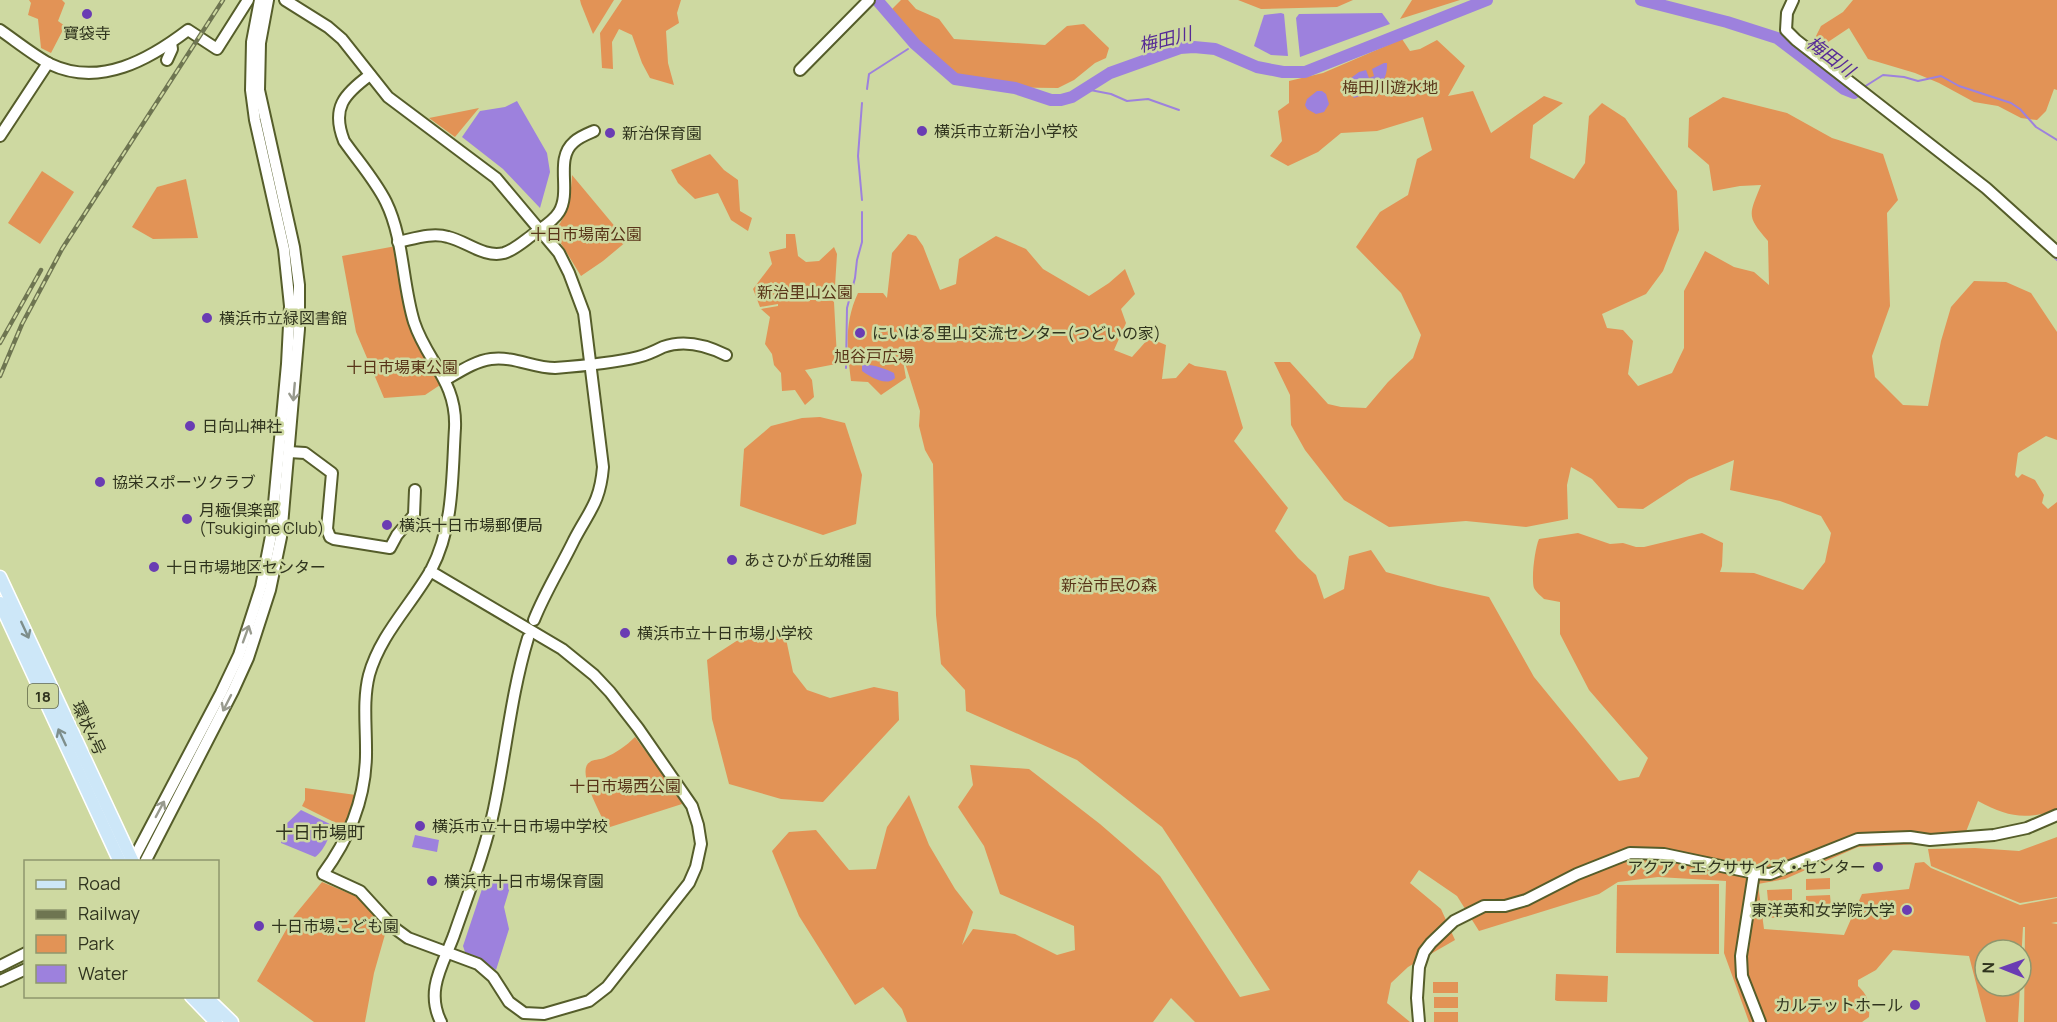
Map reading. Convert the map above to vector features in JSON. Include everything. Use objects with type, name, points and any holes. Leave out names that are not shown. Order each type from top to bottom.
[{"type":"main road","name":"環状4号","points":[[0,576],[132,860]]},
{"type":"main road","name":"環状4号","points":[[0,603],[131,860]]},
{"type":"main road","points":[[193,998],[216,1022]]},
{"type":"main road","points":[[207,998],[232,1022]]},
{"type":"street","points":[[0,30],[48,63],[74,71],[102,72],[129,67],[190,30],[217,49],[248,0]]},
{"type":"street","points":[[133,860],[231,697],[259,629],[278,556],[289,452],[287,420],[290,306],[284,249],[255,120],[251,90],[252,42],[260,0]]},
{"type":"street","points":[[133,860],[221,693],[249,626],[261,587],[271,536],[299,329],[299,285],[294,247],[259,90],[260,43],[268,0]]},
{"type":"street","points":[[285,0],[328,27],[342,39],[388,97],[496,178],[559,253],[579,295],[591,363],[603,467],[602,485],[597,501],[552,582],[534,620]]},
{"type":"street","points":[[299,9],[307,0]]},
{"type":"street","points":[[800,70],[868,0]]},
{"type":"street","points":[[1793,0],[1787,14],[1786,30],[1796,40],[1986,188],[2057,252]]},
{"type":"street","points":[[167,60],[172,49],[171,43]]},
{"type":"street","points":[[0,136],[48,63]]},
{"type":"street","points":[[370,75],[348,92],[342,102],[338,115],[340,130],[344,141],[386,201],[393,220],[415,323],[452,394],[456,416],[449,516],[441,547],[430,571],[386,638],[373,664],[365,711],[366,762],[362,792],[356,816],[342,846],[323,874],[360,891],[399,932],[408,938],[478,964],[487,970],[509,1002],[524,1012],[544,1014],[589,1001],[607,987],[689,883],[700,852],[700,835],[695,814],[686,794],[638,728],[594,675],[575,658],[552,643],[430,571]]},
{"type":"street","points":[[398,242],[427,236],[448,237],[493,254],[513,249],[553,219],[560,210],[566,183],[564,163],[568,148],[575,141],[594,131]]},
{"type":"street","points":[[445,380],[477,363],[493,358],[513,359],[546,367],[634,358],[665,346],[688,343],[701,344],[726,355]]},
{"type":"street","points":[[289,452],[305,453],[332,473],[327,529],[330,537],[334,539],[390,548],[414,514],[415,490]]},
{"type":"street","points":[[441,1022],[434,991],[439,969],[447,953],[483,853],[528,638]]},
{"type":"street","points":[[1419,1022],[1417,975],[1424,952],[1454,921],[1484,906],[1505,906],[1526,900],[1577,874],[1630,853],[1664,854],[1754,873],[1770,874],[1858,839],[1910,837],[1930,840],[1994,835],[2027,828],[2057,815]]},
{"type":"street","points":[[1754,873],[1741,956],[1742,976],[1760,1022]]},
{"type":"street","points":[[447,953],[439,990],[443,1013],[448,1022]]},
{"type":"street","points":[[0,966],[24,954]]},
{"type":"street","points":[[0,981],[24,970]]},
{"type":"green space","points":[[29,0],[62,0],[65,3],[58,21],[65,26],[51,53],[41,48],[38,19],[28,15],[31,3]]},
{"type":"green space","points":[[580,0],[614,0],[593,34],[581,4]]},
{"type":"green space","points":[[622,0],[681,0],[677,13],[679,23],[666,31],[668,63],[674,85],[650,78],[632,35],[619,29],[612,42],[613,69],[602,68],[600,33]]},
{"type":"green space","points":[[901,0],[908,0],[916,9],[939,19],[954,39],[1045,45],[1067,26],[1084,24],[1109,48],[1106,58],[1058,88],[987,87],[943,73],[892,9]]},
{"type":"green space","points":[[1238,0],[1353,0],[1337,7],[1261,9]]},
{"type":"green space","points":[[1412,0],[1460,0],[1400,19]]},
{"type":"green space","points":[[1853,0],[2057,0],[2057,90],[2054,89],[2046,111],[2037,120],[2021,118],[1998,106],[1974,102],[1915,73],[1868,59],[1849,28],[1822,46],[1814,40],[1821,26],[1843,12]]},
{"type":"green space","name":"新治市民の森","points":[[1402,39],[1410,51],[1420,49],[1437,40],[1465,66],[1448,96],[1473,91],[1491,133],[1544,96],[1563,103],[1533,125],[1530,158],[1574,179],[1585,163],[1589,116],[1602,103],[1625,118],[1677,191],[1679,230],[1663,271],[1646,294],[1602,314],[1607,328],[1623,330],[1633,341],[1628,374],[1638,386],[1672,373],[1684,348],[1684,291],[1705,251],[1734,267],[1754,272],[1769,285],[1768,241],[1756,226],[1752,215],[1761,185],[1713,191],[1709,165],[1688,147],[1689,118],[1723,97],[1787,113],[1832,138],[1883,154],[1898,200],[1887,213],[1890,306],[1872,356],[1875,377],[1903,405],[1928,406],[1941,341],[1951,307],[1974,281],[2006,282],[2031,293],[2057,332],[2057,440],[2046,436],[2018,453],[2015,475],[2018,478],[2022,474],[2035,480],[2044,495],[2042,503],[2048,509],[2057,502],[2057,810],[2025,816],[2007,814],[1978,801],[1962,842],[1858,847],[1785,879],[1758,884],[1764,929],[1844,935],[1862,894],[1909,889],[1915,863],[1924,862],[1931,868],[2020,905],[2057,898],[2057,922],[2051,923],[2057,924],[2057,1022],[2024,1022],[2024,998],[2033,998],[2033,938],[2025,938],[2025,927],[2023,927],[2022,938],[1973,938],[1973,972],[1969,956],[1893,950],[1876,970],[1858,980],[1858,986],[1868,1000],[1869,1008],[1869,1017],[1862,1022],[1749,1022],[1724,953],[1726,881],[1658,877],[1618,882],[1599,894],[1479,931],[1457,896],[1419,870],[1410,883],[1441,909],[1455,940],[1408,967],[1391,983],[1387,1003],[1410,1022],[1195,1022],[1171,998],[1153,1022],[907,1022],[902,1009],[883,987],[855,1005],[799,916],[772,851],[789,832],[816,830],[849,870],[876,869],[887,827],[909,795],[929,845],[955,889],[973,912],[962,945],[973,929],[1015,934],[1057,955],[1075,950],[1074,926],[1000,894],[984,846],[958,807],[973,785],[970,765],[1029,769],[1100,824],[1160,876],[1240,997],[1270,990],[1162,827],[1077,760],[966,711],[965,690],[941,664],[936,615],[933,464],[925,450],[919,426],[920,411],[901,350],[906,378],[881,395],[868,382],[851,381],[848,358],[850,315],[858,293],[883,293],[887,298],[892,253],[908,234],[916,236],[923,246],[940,290],[956,284],[959,259],[996,236],[1026,249],[1043,269],[1089,296],[1125,269],[1135,294],[1121,309],[1126,323],[1114,350],[1132,357],[1149,338],[1166,345],[1162,379],[1176,378],[1189,363],[1226,371],[1243,428],[1234,441],[1288,508],[1275,531],[1316,575],[1324,599],[1344,589],[1349,556],[1371,550],[1386,572],[1489,597],[1534,677],[1619,781],[1639,777],[1648,758],[1589,690],[1560,634],[1560,602],[1544,599],[1534,588],[1534,563],[1539,539],[1578,533],[1610,544],[1623,543],[1644,547],[1702,533],[1723,543],[1720,572],[1754,573],[1803,590],[1825,562],[1831,533],[1821,516],[1780,501],[1730,490],[1734,460],[1689,479],[1643,509],[1618,508],[1592,479],[1571,467],[1567,485],[1568,519],[1526,527],[1466,521],[1389,527],[1344,500],[1305,450],[1291,425],[1290,395],[1274,362],[1290,362],[1328,404],[1366,408],[1413,358],[1421,335],[1401,293],[1356,247],[1380,212],[1408,195],[1417,159],[1432,150],[1423,117],[1377,131],[1341,133],[1318,152],[1288,166],[1270,156],[1282,141],[1278,111],[1289,103],[1289,81],[1323,73]]},
{"type":"green space","points":[[479,108],[455,137],[429,118]]},
{"type":"green space","points":[[710,154],[724,170],[738,180],[740,211],[752,218],[748,231],[731,220],[718,193],[695,199],[678,183],[671,170]]},
{"type":"green space","points":[[42,171],[74,192],[40,244],[8,223]]},
{"type":"green space","name":"十日市場南公園","points":[[572,175],[627,241],[581,276],[554,232],[563,219],[568,205]]},
{"type":"green space","points":[[186,179],[198,238],[153,239],[132,227],[157,187]]},
{"type":"green space","name":"新治里山公園","points":[[786,234],[795,234],[798,256],[806,262],[819,261],[834,247],[837,254],[834,302],[836,364],[805,370],[812,380],[814,397],[805,405],[795,390],[782,391],[781,373],[774,365],[772,354],[765,344],[770,317],[761,309],[778,306],[778,304],[760,307],[753,289],[772,264],[769,252],[786,248]]},
{"type":"green space","name":"十日市場東公園","points":[[396,246],[409,317],[443,383],[425,395],[384,398],[356,332],[342,256]]},
{"type":"green space","points":[[820,417],[845,423],[862,475],[856,524],[823,535],[740,506],[744,449],[771,426],[802,418]]},
{"type":"green space","points":[[785,634],[793,672],[807,690],[830,698],[874,687],[898,692],[899,720],[823,802],[781,799],[729,784],[712,719],[707,660],[738,640]]},
{"type":"green space","name":"十日市場西公園","points":[[635,737],[681,798],[682,804],[607,828],[587,783],[586,767],[591,761],[617,752]]},
{"type":"green space","points":[[305,788],[356,795],[346,828],[302,806],[305,800]]},
{"type":"green space","points":[[2057,837],[2057,897],[2020,903],[1931,866],[1928,849],[1975,848],[2019,851]]},
{"type":"green space","points":[[1830,878],[1830,889],[1806,890],[1806,879]]},
{"type":"green space","points":[[322,882],[358,897],[370,908],[386,931],[374,973],[365,1022],[314,1022],[257,981],[294,916]]},
{"type":"green space","points":[[1719,884],[1719,954],[1616,953],[1617,885]]},
{"type":"green space","points":[[1792,889],[1792,900],[1768,901],[1767,890]]},
{"type":"green space","points":[[1830,895],[1831,906],[1806,907],[1806,896]]},
{"type":"green space","points":[[1792,906],[1793,917],[1768,918],[1768,907]]},
{"type":"green space","points":[[1556,974],[1608,976],[1607,1002],[1555,1000]]},
{"type":"green space","points":[[1433,982],[1458,982],[1458,993],[1433,993]]},
{"type":"green space","points":[[1434,997],[1458,997],[1458,1008],[1434,1008]]},
{"type":"green space","name":"新治市民の森","points":[[1980,998],[2019,998],[2018,1022],[1986,1022]]},
{"type":"green space","points":[[1434,1012],[1458,1012],[1458,1022],[1434,1022]]},
{"type":"water","points":[[1382,13],[1390,24],[1300,57],[1296,18],[1299,14]]},
{"type":"water","points":[[1284,14],[1288,56],[1271,55],[1254,46],[1264,15]]},
{"type":"water","points":[[1387,63],[1387,71],[1382,82],[1373,90],[1354,98],[1348,88],[1351,78],[1366,70],[1369,78],[1374,76],[1372,69]]},
{"type":"water","points":[[1317,91],[1326,94],[1329,104],[1324,112],[1316,114],[1307,109],[1305,105],[1307,99]]},
{"type":"water","points":[[517,101],[547,153],[550,172],[540,208],[503,169],[462,137],[480,111],[505,107]]},
{"type":"water","points":[[862,365],[887,370],[894,373],[895,378],[887,382],[878,380],[862,371]]},
{"type":"water","points":[[301,810],[332,825],[326,843],[315,857],[281,843],[283,827]]},
{"type":"water","points":[[415,835],[439,840],[437,852],[412,847]]},
{"type":"water","points":[[486,877],[511,884],[504,907],[509,929],[496,970],[480,958],[465,952],[463,946]]},
{"type":"waterway","name":"梅田川","points":[[877,0],[915,44],[955,79],[1015,88],[1051,100],[1072,97],[1110,73],[1180,48],[1215,49],[1257,67],[1283,72],[1305,72],[1487,0]]},
{"type":"waterway","name":"梅田川","points":[[1641,0],[1727,22],[1777,38],[1844,89],[1854,93]]},
{"type":"waterway","points":[[867,89],[869,74],[908,49]]},
{"type":"waterway","name":"梅田川","points":[[1864,87],[1883,75],[1918,81],[1941,76],[1959,86],[2011,103],[2020,109],[2036,127],[2057,140]]},
{"type":"waterway","points":[[1085,89],[1111,94],[1127,101],[1148,99],[1179,110]]},
{"type":"waterway","name":"梅田川","points":[[1854,93],[1861,97]]},
{"type":"waterway","points":[[862,103],[858,156],[862,200]]},
{"type":"waterway","points":[[1915,139],[1991,199]]},
{"type":"waterway","points":[[846,368],[847,308],[862,242],[862,212]]},
{"type":"waterway","points":[[2042,245],[2057,260]]},
{"type":"railway","points":[[0,376],[22,324],[62,249],[223,0]]},
{"type":"railway","points":[[0,343],[41,270]]},
{"type":"place","name":"寶袋寺","points":[[87,14]]},
{"type":"place","name":"横浜市立新治小学校","points":[[922,131]]},
{"type":"place","name":"新治保育園","points":[[610,133]]},
{"type":"place","name":"横浜市立緑図書館","points":[[207,318]]},
{"type":"place","name":"にいはる里山 交流センター(つどいの家)","points":[[860,333]]},
{"type":"place","name":"日向山神社","points":[[190,426]]},
{"type":"place","name":"協栄スポーツクラブ","points":[[100,482]]},
{"type":"place","name":"月極倶楽部 (Tsukigime Club)","points":[[187,519]]},
{"type":"place","name":"横浜十日市場郵便局","points":[[387,525]]},
{"type":"place","name":"あさひが丘幼稚園","points":[[732,560]]},
{"type":"place","name":"十日市場地区センター","points":[[154,567]]},
{"type":"place","name":"横浜市立十日市場小学校","points":[[625,633]]},
{"type":"place","name":"横浜市立十日市場中学校","points":[[420,826]]},
{"type":"place","name":"アクア・エクササイズ・センター","points":[[1878,867]]},
{"type":"place","name":"横浜市十日市場保育園","points":[[432,881]]},
{"type":"place","name":"東洋英和女学院大学","points":[[1907,910]]},
{"type":"place","name":"十日市場こども園","points":[[259,926]]},
{"type":"place","name":"カルテットホール","points":[[1915,1005]]},
{"type":"district","name":"十日市場町","points":[[320,832]]},
{"type":"park label","name":"梅田川遊水地","points":[[1390,87]]},
{"type":"park label","name":"旭谷戸広場","points":[[874,356]]}]
